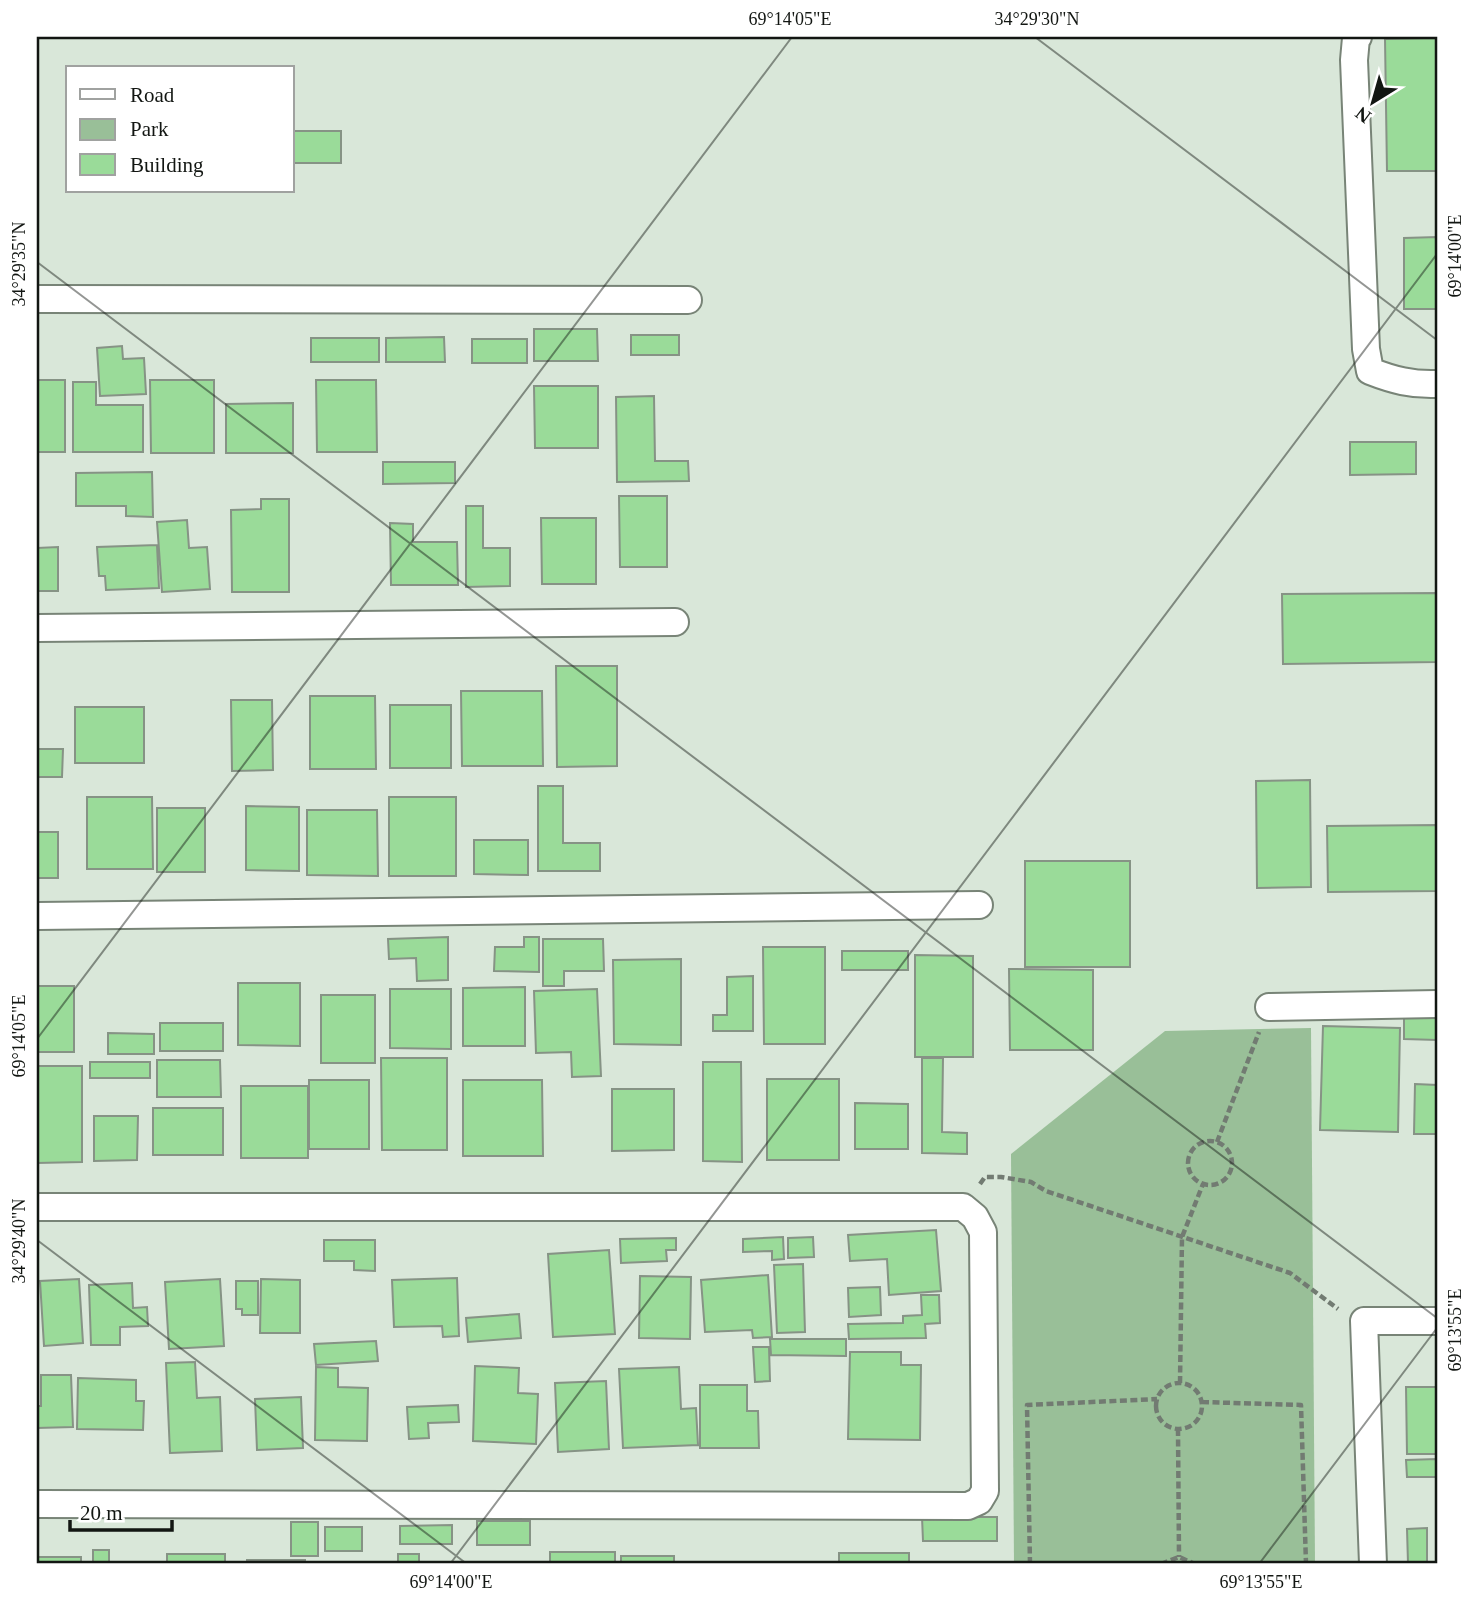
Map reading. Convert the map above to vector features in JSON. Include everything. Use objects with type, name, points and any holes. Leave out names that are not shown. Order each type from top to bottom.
[{"type":"street","points":[[1358,37],[1354,60],[1366,349],[1370,371],[1392,380],[1421,385],[1437,384]]},
{"type":"street","points":[[37,299],[688,300]]},
{"type":"street","points":[[37,628],[675,622]]},
{"type":"street","points":[[37,916],[979,905]]},
{"type":"street","points":[[1269,1007],[1437,1004]]},
{"type":"street","points":[[37,1207],[963,1207],[975,1217],[983,1232],[985,1491],[979,1501],[968,1506],[37,1504]]},
{"type":"street","points":[[1373,1564],[1364,1321],[1437,1321]]},
{"type":"path","points":[[1217,1143],[1269,1007]]},
{"type":"path","points":[[1217,1143],[1225,1147],[1232,1165],[1222,1182],[1203,1184],[1189,1171],[1191,1152],[1198,1145],[1217,1143]]},
{"type":"path","points":[[963,1207],[985,1177],[1031,1182],[1046,1191],[1290,1273],[1339,1310],[1364,1321]]},
{"type":"path","points":[[1180,1382],[1182,1237],[1203,1184]]},
{"type":"path","points":[[1180,1382],[1198,1392],[1202,1402],[1196,1421],[1188,1427],[1178,1429],[1168,1426],[1160,1419],[1156,1410],[1161,1390],[1180,1382]]},
{"type":"path","points":[[1030,1564],[1027,1405],[1157,1399]]},
{"type":"path","points":[[1202,1402],[1301,1405],[1306,1564]]},
{"type":"path","points":[[1178,1429],[1179,1557]]},
{"type":"path","points":[[1161,1564],[1179,1557],[1195,1564]]},
{"type":"green space","points":[[1311,1028],[1315,1564],[1014,1564],[1011,1154],[1165,1031]]},
{"type":"building","points":[[1437,38],[1437,171],[1387,171],[1385,39]]},
{"type":"building","points":[[294,131],[341,131],[341,163],[294,163]]},
{"type":"building","points":[[1437,237],[1437,309],[1404,309],[1404,238]]},
{"type":"building","points":[[534,329],[597,329],[598,361],[534,361]]},
{"type":"building","points":[[631,335],[679,335],[679,355],[631,355]]},
{"type":"building","points":[[444,337],[445,362],[386,362],[386,338]]},
{"type":"building","points":[[311,338],[379,338],[379,362],[311,362]]},
{"type":"building","points":[[472,339],[527,339],[527,363],[472,363]]},
{"type":"building","points":[[122,346],[123,359],[144,358],[146,394],[100,396],[97,348]]},
{"type":"building","points":[[37,380],[65,380],[65,452],[37,452]]},
{"type":"building","points":[[150,380],[214,380],[214,453],[151,453]]},
{"type":"building","points":[[316,380],[376,380],[377,452],[317,452]]},
{"type":"building","points":[[73,382],[96,382],[96,405],[143,405],[143,452],[73,452]]},
{"type":"building","points":[[534,386],[598,386],[598,448],[535,448]]},
{"type":"building","points":[[654,396],[655,461],[688,461],[689,481],[617,482],[616,397]]},
{"type":"building","points":[[293,403],[293,453],[226,453],[226,404]]},
{"type":"building","points":[[1350,442],[1416,442],[1416,474],[1350,475]]},
{"type":"building","points":[[383,462],[455,462],[455,483],[383,484]]},
{"type":"building","points":[[152,472],[153,517],[126,516],[126,506],[76,506],[76,473]]},
{"type":"building","points":[[619,496],[667,496],[667,567],[620,567]]},
{"type":"building","points":[[261,499],[289,499],[289,592],[232,592],[231,510],[261,509]]},
{"type":"building","points":[[466,506],[483,506],[483,548],[510,548],[510,586],[466,587]]},
{"type":"building","points":[[541,518],[596,518],[596,584],[542,584]]},
{"type":"building","points":[[187,520],[189,548],[207,547],[210,589],[162,592],[157,522]]},
{"type":"building","points":[[390,523],[413,524],[413,542],[457,542],[458,585],[391,585]]},
{"type":"building","points":[[157,545],[159,588],[106,590],[105,576],[99,576],[97,547]]},
{"type":"building","points":[[58,547],[58,591],[37,591],[37,548]]},
{"type":"building","points":[[1437,593],[1437,662],[1283,664],[1282,594]]},
{"type":"building","points":[[556,666],[617,666],[617,766],[557,767]]},
{"type":"building","points":[[461,691],[542,691],[543,766],[462,766]]},
{"type":"building","points":[[310,696],[375,696],[376,769],[310,769]]},
{"type":"building","points":[[231,700],[272,700],[273,770],[232,771]]},
{"type":"building","points":[[390,705],[451,705],[451,768],[390,768]]},
{"type":"building","points":[[75,707],[144,707],[144,763],[75,763]]},
{"type":"building","points":[[37,749],[63,749],[62,777],[37,777]]},
{"type":"building","points":[[1310,780],[1311,887],[1257,888],[1256,781]]},
{"type":"building","points":[[538,786],[563,786],[563,843],[600,843],[600,871],[538,871]]},
{"type":"building","points":[[87,797],[152,797],[153,869],[87,869]]},
{"type":"building","points":[[389,797],[456,797],[456,876],[389,876]]},
{"type":"building","points":[[246,806],[299,807],[299,871],[246,870]]},
{"type":"building","points":[[157,808],[205,808],[205,872],[157,872]]},
{"type":"building","points":[[307,810],[377,810],[378,876],[307,875]]},
{"type":"building","points":[[1437,825],[1437,891],[1328,892],[1327,826]]},
{"type":"building","points":[[37,832],[58,832],[58,878],[37,878]]},
{"type":"building","points":[[474,840],[528,840],[528,875],[474,874]]},
{"type":"building","points":[[1025,861],[1130,861],[1130,967],[1025,967]]},
{"type":"building","points":[[448,937],[448,980],[417,981],[416,958],[389,959],[388,939]]},
{"type":"building","points":[[524,937],[539,937],[539,972],[494,971],[495,947],[524,947]]},
{"type":"building","points":[[543,939],[603,939],[604,971],[564,971],[564,986],[543,986]]},
{"type":"building","points":[[763,947],[825,947],[825,1044],[764,1044]]},
{"type":"building","points":[[842,951],[908,951],[908,970],[842,970]]},
{"type":"building","points":[[915,955],[973,956],[973,1057],[915,1057]]},
{"type":"building","points":[[681,959],[681,1045],[614,1044],[613,960]]},
{"type":"building","points":[[1009,969],[1093,970],[1093,1050],[1010,1050]]},
{"type":"building","points":[[753,976],[753,1031],[713,1031],[713,1015],[727,1015],[727,977]]},
{"type":"building","points":[[238,983],[300,983],[300,1046],[238,1045]]},
{"type":"building","points":[[37,986],[74,986],[74,1052],[37,1052]]},
{"type":"building","points":[[525,987],[525,1046],[463,1046],[463,988]]},
{"type":"building","points":[[390,989],[451,989],[451,1049],[390,1048]]},
{"type":"building","points":[[597,989],[601,1076],[572,1077],[571,1052],[536,1053],[534,991]]},
{"type":"building","points":[[321,995],[375,995],[375,1063],[321,1063]]},
{"type":"building","points":[[1404,1012],[1437,1013],[1437,1040],[1404,1039]]},
{"type":"building","points":[[160,1023],[223,1023],[223,1051],[160,1051]]},
{"type":"building","points":[[1323,1026],[1400,1028],[1398,1132],[1320,1130]]},
{"type":"building","points":[[108,1033],[154,1034],[154,1054],[108,1054]]},
{"type":"building","points":[[381,1058],[447,1058],[447,1150],[382,1150]]},
{"type":"building","points":[[922,1058],[943,1058],[942,1132],[967,1133],[967,1154],[922,1153]]},
{"type":"building","points":[[157,1060],[220,1060],[221,1097],[157,1097]]},
{"type":"building","points":[[90,1062],[150,1062],[150,1078],[90,1078]]},
{"type":"building","points":[[703,1062],[741,1062],[742,1162],[703,1161]]},
{"type":"building","points":[[37,1066],[82,1066],[82,1162],[37,1163]]},
{"type":"building","points":[[767,1079],[839,1079],[839,1160],[767,1160]]},
{"type":"building","points":[[309,1080],[369,1080],[369,1149],[309,1149]]},
{"type":"building","points":[[463,1080],[542,1080],[543,1156],[463,1156]]},
{"type":"building","points":[[1415,1084],[1437,1085],[1437,1134],[1414,1134]]},
{"type":"building","points":[[241,1086],[308,1086],[308,1158],[241,1158]]},
{"type":"building","points":[[612,1089],[674,1089],[674,1150],[612,1151]]},
{"type":"building","points":[[855,1103],[908,1104],[908,1149],[855,1149]]},
{"type":"building","points":[[153,1108],[223,1108],[223,1155],[153,1155]]},
{"type":"building","points":[[94,1116],[138,1116],[137,1160],[94,1161]]},
{"type":"building","points":[[936,1230],[941,1291],[889,1295],[887,1259],[850,1261],[848,1235]]},
{"type":"building","points":[[783,1237],[784,1259],[772,1260],[772,1251],[743,1252],[743,1239]]},
{"type":"building","points":[[813,1237],[814,1257],[788,1258],[788,1238]]},
{"type":"building","points":[[676,1238],[676,1250],[666,1250],[667,1261],[621,1263],[620,1239]]},
{"type":"building","points":[[324,1240],[375,1240],[375,1271],[354,1270],[354,1261],[324,1261]]},
{"type":"building","points":[[609,1250],[615,1334],[553,1337],[548,1254]]},
{"type":"building","points":[[803,1264],[805,1332],[777,1333],[774,1265]]},
{"type":"building","points":[[768,1275],[772,1337],[753,1338],[752,1330],[705,1332],[701,1280]]},
{"type":"building","points":[[640,1276],[691,1277],[690,1339],[639,1338]]},
{"type":"building","points":[[457,1278],[459,1336],[443,1337],[442,1326],[394,1327],[392,1280]]},
{"type":"building","points":[[79,1279],[83,1343],[44,1346],[40,1281]]},
{"type":"building","points":[[220,1279],[224,1346],[169,1349],[165,1282]]},
{"type":"building","points":[[261,1279],[300,1280],[300,1333],[260,1333]]},
{"type":"building","points":[[236,1281],[258,1281],[258,1315],[242,1315],[242,1309],[236,1309]]},
{"type":"building","points":[[132,1283],[133,1308],[147,1307],[148,1326],[120,1327],[120,1345],[91,1345],[89,1285]]},
{"type":"building","points":[[880,1287],[881,1315],[849,1317],[848,1288]]},
{"type":"building","points":[[921,1295],[939,1295],[940,1323],[925,1324],[926,1338],[849,1339],[848,1324],[903,1323],[903,1316],[922,1315]]},
{"type":"building","points":[[519,1314],[521,1338],[468,1342],[466,1318]]},
{"type":"building","points":[[770,1339],[846,1339],[846,1356],[771,1355]]},
{"type":"building","points":[[376,1341],[378,1361],[316,1365],[314,1344]]},
{"type":"building","points":[[753,1347],[769,1347],[770,1381],[755,1382]]},
{"type":"building","points":[[850,1352],[901,1352],[901,1365],[921,1365],[920,1440],[848,1439]]},
{"type":"building","points":[[195,1362],[197,1398],[220,1397],[222,1451],[170,1453],[166,1363]]},
{"type":"building","points":[[475,1366],[519,1368],[518,1393],[538,1394],[536,1444],[473,1441]]},
{"type":"building","points":[[316,1367],[338,1368],[338,1387],[368,1388],[367,1441],[315,1440]]},
{"type":"building","points":[[679,1367],[681,1409],[696,1408],[698,1445],[623,1448],[619,1369]]},
{"type":"building","points":[[41,1375],[71,1375],[73,1427],[37,1428],[37,1406],[41,1406]]},
{"type":"building","points":[[78,1378],[136,1380],[136,1401],[144,1401],[143,1430],[77,1429]]},
{"type":"building","points":[[606,1381],[609,1449],[558,1452],[555,1383]]},
{"type":"building","points":[[700,1385],[747,1385],[747,1411],[758,1411],[759,1448],[700,1448]]},
{"type":"building","points":[[1406,1387],[1437,1387],[1437,1454],[1407,1454]]},
{"type":"building","points":[[301,1397],[303,1448],[257,1450],[255,1399]]},
{"type":"building","points":[[458,1405],[459,1422],[428,1423],[429,1438],[409,1439],[407,1407]]},
{"type":"building","points":[[1437,1459],[1437,1477],[1407,1477],[1406,1460]]},
{"type":"building","points":[[922,1517],[997,1517],[997,1541],[923,1541]]},
{"type":"building","points":[[477,1521],[530,1521],[530,1545],[477,1545]]},
{"type":"building","points":[[291,1522],[318,1522],[318,1556],[291,1556]]},
{"type":"building","points":[[452,1525],[452,1544],[400,1544],[400,1526]]},
{"type":"building","points":[[325,1527],[362,1527],[362,1551],[325,1551]]},
{"type":"building","points":[[1427,1528],[1427,1562],[1408,1563],[1407,1529]]},
{"type":"building","points":[[93,1550],[109,1550],[109,1564],[93,1564]]},
{"type":"building","points":[[550,1552],[615,1552],[615,1564],[550,1564]]},
{"type":"building","points":[[839,1553],[909,1553],[909,1564],[839,1564]]},
{"type":"building","points":[[167,1554],[225,1554],[225,1564],[167,1564]]},
{"type":"building","points":[[398,1554],[419,1554],[419,1564],[398,1564]]},
{"type":"building","points":[[621,1556],[674,1556],[674,1564],[621,1564]]},
{"type":"building","points":[[37,1557],[81,1557],[81,1564],[37,1564]]},
{"type":"building","points":[[247,1560],[305,1560],[305,1564],[247,1564]]},
{"type":"building","points":[[774,1562],[774,1564],[703,1564]]}]
